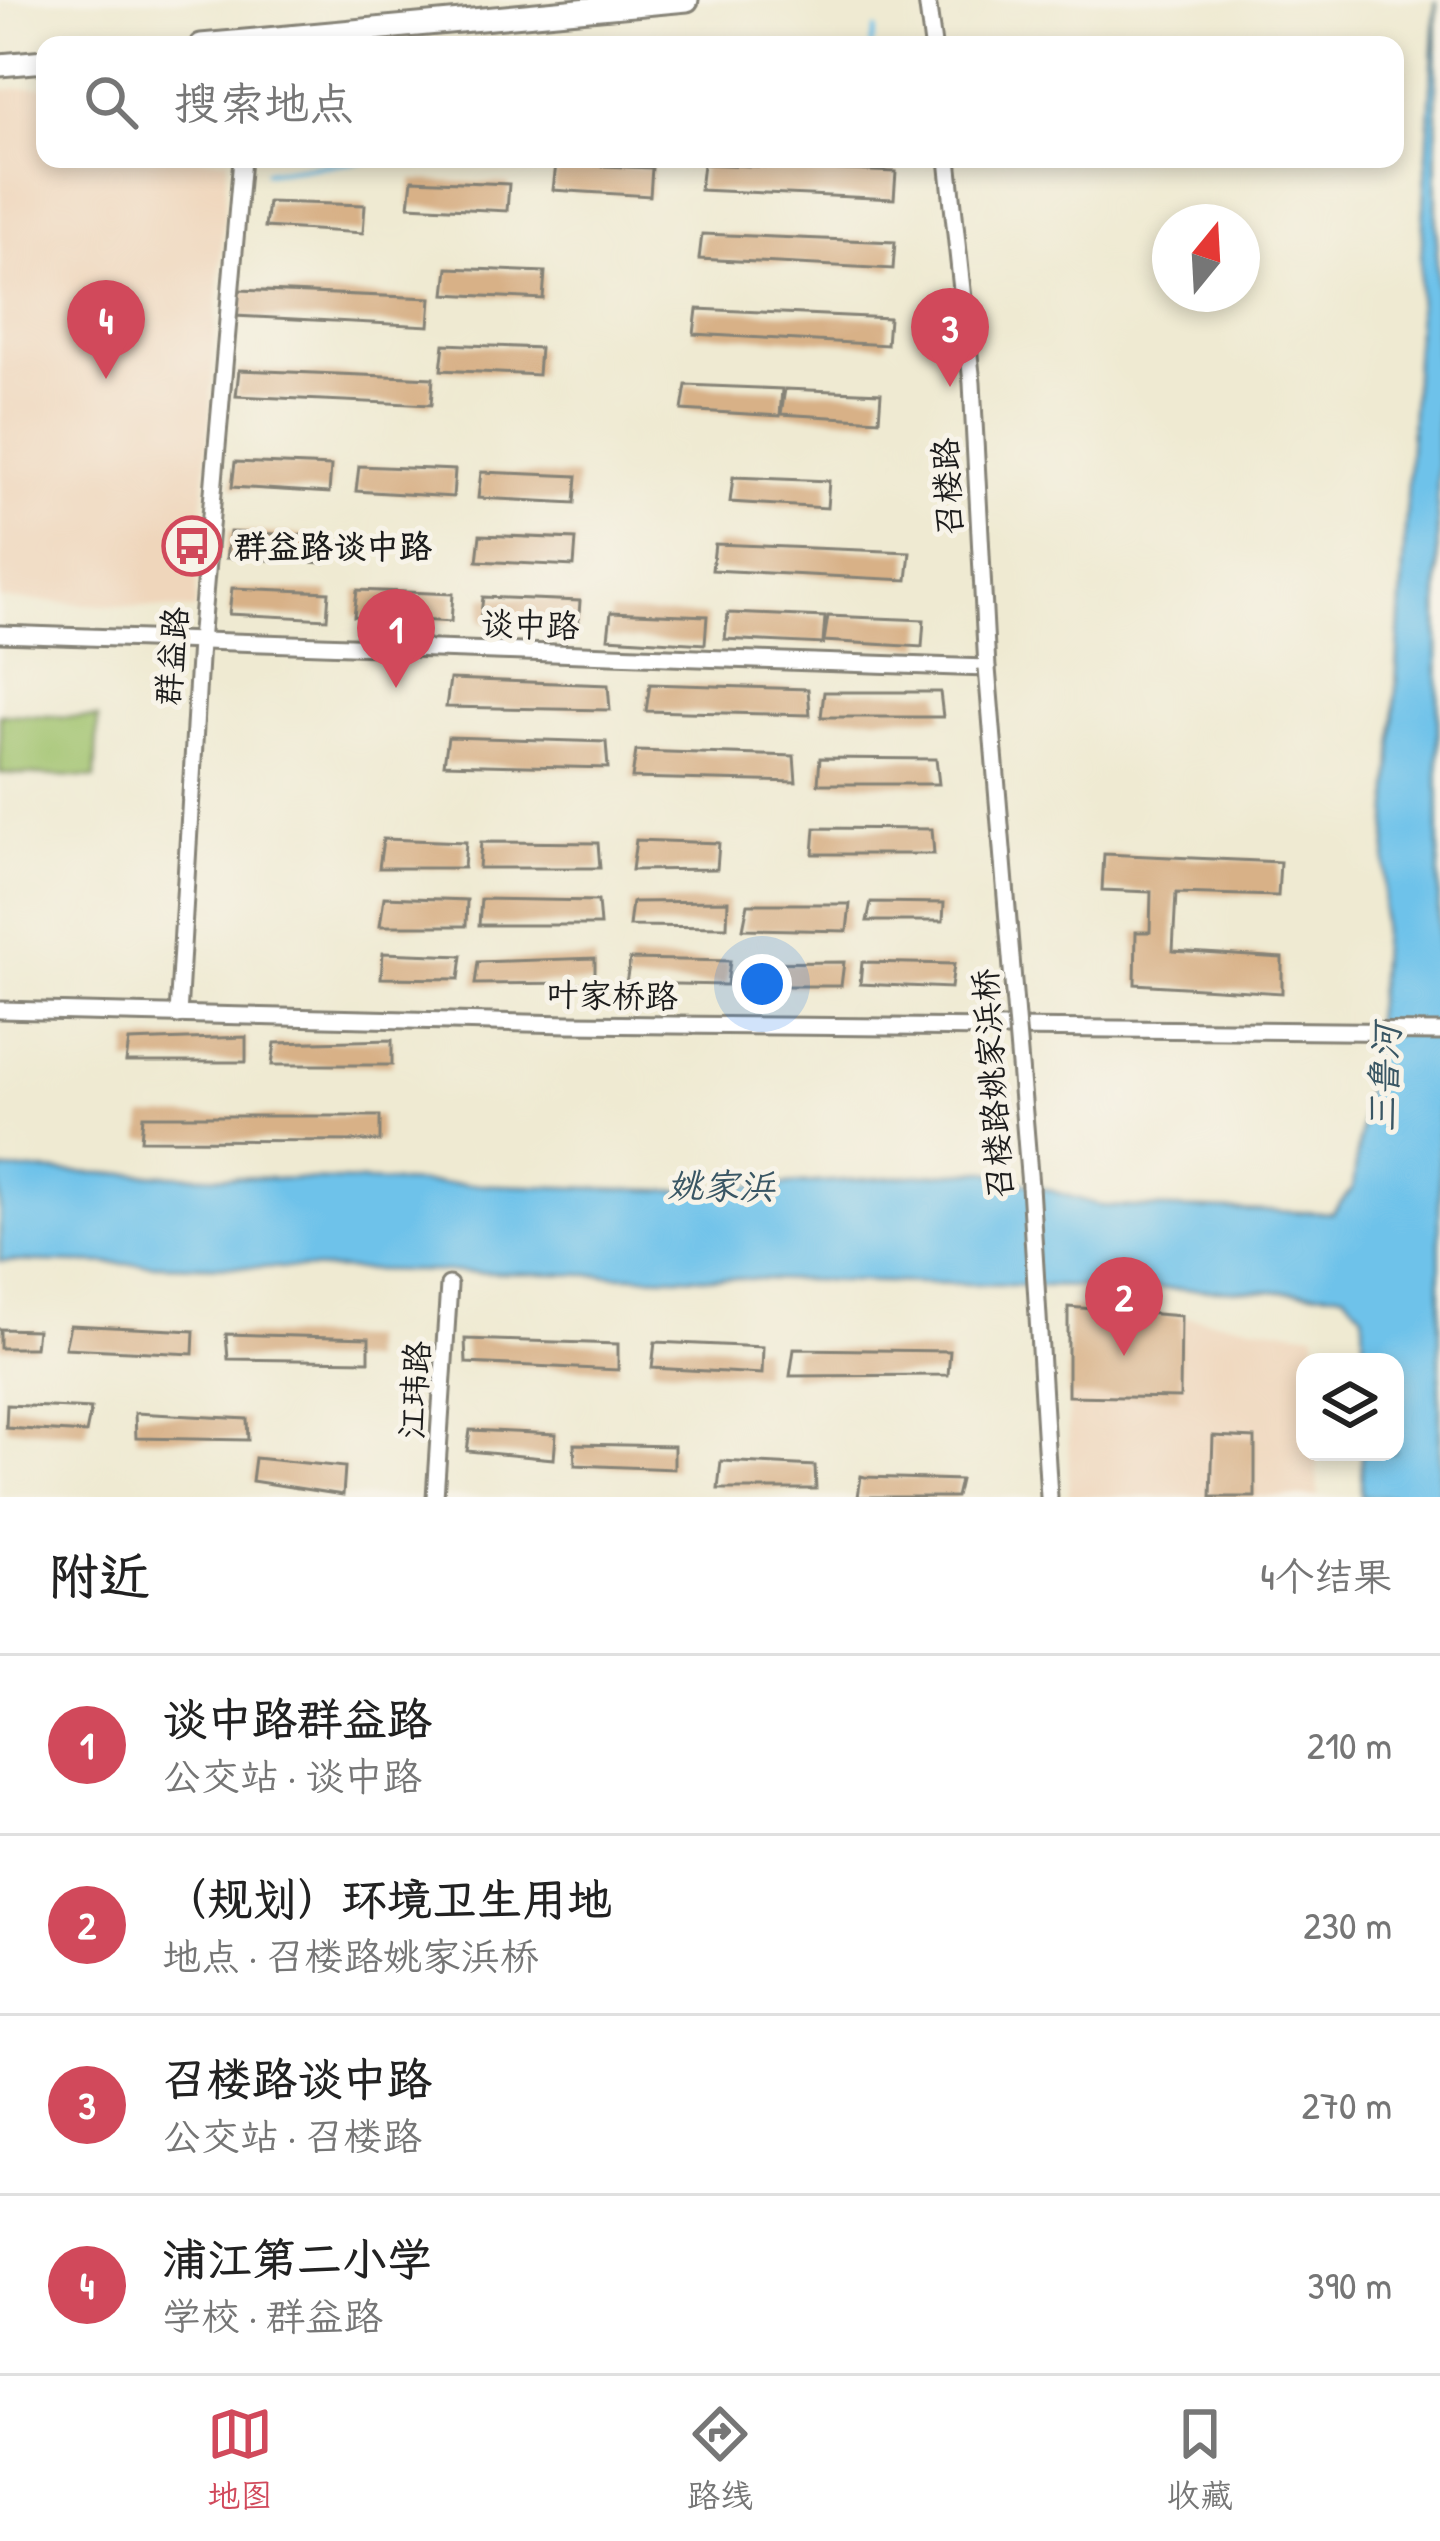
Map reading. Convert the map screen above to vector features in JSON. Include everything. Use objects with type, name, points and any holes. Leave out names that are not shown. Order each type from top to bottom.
[{"type":"main road","points":[[318,36],[687,0]]},
{"type":"main road","points":[[0,65],[36,62]]},
{"type":"street","points":[[927,0],[932,36]]},
{"type":"street","name":"群益路","points":[[178,1015],[200,642],[241,168]]},
{"type":"street","name":"召楼路","points":[[950,168],[972,383],[987,668]]},
{"type":"street","name":"谈中路","points":[[0,634],[987,668]]},
{"type":"street","name":"召楼路姚家浜桥","points":[[987,668],[1020,1030],[1048,1497]]},
{"type":"street","name":"叶家桥路","points":[[0,1010],[1108,1031],[1440,1032]]},
{"type":"street","name":"江玮路","points":[[435,1497],[449,1286]]},
{"type":"shaded area","points":[[36,87],[36,168],[227,168],[195,610],[0,599],[0,90]]},
{"type":"shaded area","points":[[1181,1316],[1315,1333],[1316,1353],[1296,1353],[1296,1461],[1317,1461],[1318,1497],[1069,1497],[1068,1396],[1179,1398]]},
{"type":"green space","points":[[0,714],[98,718],[95,778],[0,773]]},
{"type":"water","name":"三鲁河","points":[[1436,0],[1440,1497],[1361,1497],[1362,1461],[1404,1461],[1404,1353],[1364,1353],[1363,1313],[1344,1293],[0,1261],[0,1170],[686,1191],[985,1171],[1102,1206],[1332,1213],[1353,1188],[1379,980]]},
{"type":"building","points":[[556,168],[652,168],[650,196],[553,190]]},
{"type":"building","points":[[703,168],[896,172],[894,199],[700,190]]},
{"type":"building","points":[[412,180],[509,184],[507,211],[409,206]]},
{"type":"building","points":[[268,202],[365,205],[363,233],[265,227]]},
{"type":"building","points":[[702,234],[895,242],[893,269],[699,259]]},
{"type":"building","points":[[448,268],[545,272],[543,299],[445,294]]},
{"type":"building","points":[[238,290],[431,298],[429,326],[235,316]]},
{"type":"building","points":[[697,309],[889,318],[887,345],[694,334]]},
{"type":"building","points":[[444,344],[540,348],[538,375],[441,370]]},
{"type":"building","points":[[239,370],[433,378],[431,405],[236,396]]},
{"type":"building","points":[[686,385],[782,389],[780,416],[682,410]]},
{"type":"building","points":[[785,389],[881,393],[879,420],[781,414]]},
{"type":"building","points":[[235,462],[331,466],[329,493],[232,487]]},
{"type":"building","points":[[359,466],[455,470],[453,497],[356,491]]},
{"type":"building","points":[[481,472],[577,476],[575,503],[478,498]]},
{"type":"building","points":[[733,477],[829,481],[827,508],[730,502]]},
{"type":"building","points":[[230,532],[326,536],[324,563],[226,558]]},
{"type":"building","points":[[480,535],[576,539],[574,566],[477,561]]},
{"type":"building","points":[[715,544],[910,552],[907,580],[712,570]]},
{"type":"building","points":[[232,588],[329,592],[327,619],[229,614]]},
{"type":"building","points":[[357,590],[453,594],[451,622],[354,616]]},
{"type":"building","points":[[483,597],[580,601],[578,628],[480,622]]},
{"type":"building","points":[[611,612],[707,616],[705,644],[608,638]]},
{"type":"building","points":[[728,613],[825,617],[823,644],[725,639]]},
{"type":"building","points":[[828,616],[924,620],[922,647],[824,641]]},
{"type":"building","points":[[450,679],[608,685],[610,710],[446,707]]},
{"type":"building","points":[[650,684],[808,689],[810,715],[646,711]]},
{"type":"building","points":[[824,692],[940,692],[943,717],[821,717]]},
{"type":"building","points":[[448,737],[606,742],[608,768],[444,764]]},
{"type":"building","points":[[636,751],[794,756],[796,782],[632,778]]},
{"type":"building","points":[[820,758],[936,759],[939,784],[818,784]]},
{"type":"building","points":[[815,828],[932,829],[934,854],[813,854]]},
{"type":"building","points":[[383,839],[466,842],[464,868],[379,868]]},
{"type":"building","points":[[636,840],[719,843],[717,869],[632,870]]},
{"type":"building","points":[[481,842],[598,843],[600,868],[479,868]]},
{"type":"building","points":[[1104,854],[1280,862],[1278,896],[1176,893],[1173,951],[1282,958],[1282,993],[1135,984],[1136,932],[1150,932],[1151,892],[1102,890]]},
{"type":"building","points":[[384,897],[467,900],[466,926],[380,926]]},
{"type":"building","points":[[481,899],[598,901],[600,925],[479,925]]},
{"type":"building","points":[[728,901],[727,927],[629,926],[632,902]]},
{"type":"building","points":[[871,902],[944,903],[943,921],[867,921]]},
{"type":"building","points":[[748,904],[850,904],[847,931],[743,929]]},
{"type":"building","points":[[383,953],[462,956],[459,979],[381,978]]},
{"type":"building","points":[[595,958],[595,983],[475,984],[478,962]]},
{"type":"building","points":[[630,959],[730,961],[727,985],[626,983]]},
{"type":"building","points":[[844,962],[841,986],[742,986],[748,963]]},
{"type":"building","points":[[862,962],[954,964],[951,988],[860,984]]},
{"type":"building","points":[[246,1037],[246,1062],[126,1062],[129,1041]]},
{"type":"building","points":[[392,1040],[392,1065],[272,1065],[275,1043]]},
{"type":"building","points":[[143,1116],[380,1116],[380,1141],[141,1140]]},
{"type":"building","points":[[1068,1307],[1181,1316],[1180,1398],[1068,1396]]},
{"type":"building","points":[[70,1325],[194,1331],[193,1354],[65,1348]]},
{"type":"building","points":[[0,1329],[37,1330],[35,1348],[0,1348]]},
{"type":"building","points":[[226,1334],[369,1338],[369,1361],[228,1359]]},
{"type":"building","points":[[465,1339],[618,1344],[618,1370],[466,1363]]},
{"type":"building","points":[[655,1342],[763,1347],[762,1374],[652,1368]]},
{"type":"building","points":[[794,1349],[950,1351],[948,1375],[790,1376]]},
{"type":"building","points":[[7,1405],[91,1409],[86,1433],[6,1428]]},
{"type":"building","points":[[135,1413],[247,1419],[248,1440],[136,1438]]},
{"type":"building","points":[[470,1430],[556,1434],[554,1459],[467,1451]]},
{"type":"building","points":[[1213,1436],[1255,1438],[1255,1497],[1211,1497]]},
{"type":"building","points":[[574,1444],[674,1446],[674,1469],[575,1465]]},
{"type":"building","points":[[255,1458],[345,1467],[343,1495],[252,1481]]},
{"type":"building","points":[[721,1461],[815,1466],[816,1489],[718,1489]]},
{"type":"building","points":[[861,1476],[960,1480],[956,1497],[858,1497]]},
{"type":"waterway","points":[[873,36],[875,30]]},
{"type":"waterway","points":[[266,172],[301,168]]},
{"type":"place","name":"浦江第二小学","points":[[106,379]]},
{"type":"place","name":"召楼路谈中路","points":[[950,387]]},
{"type":"place","name":"群益路谈中路","points":[[192,546]]},
{"type":"place","name":"谈中路群益路","points":[[396,688]]},
{"type":"place","name":"（规划）环境卫生用地","points":[[1124,1356]]},
{"type":"water label","name":"姚家浜","points":[[721,1185]]}]
